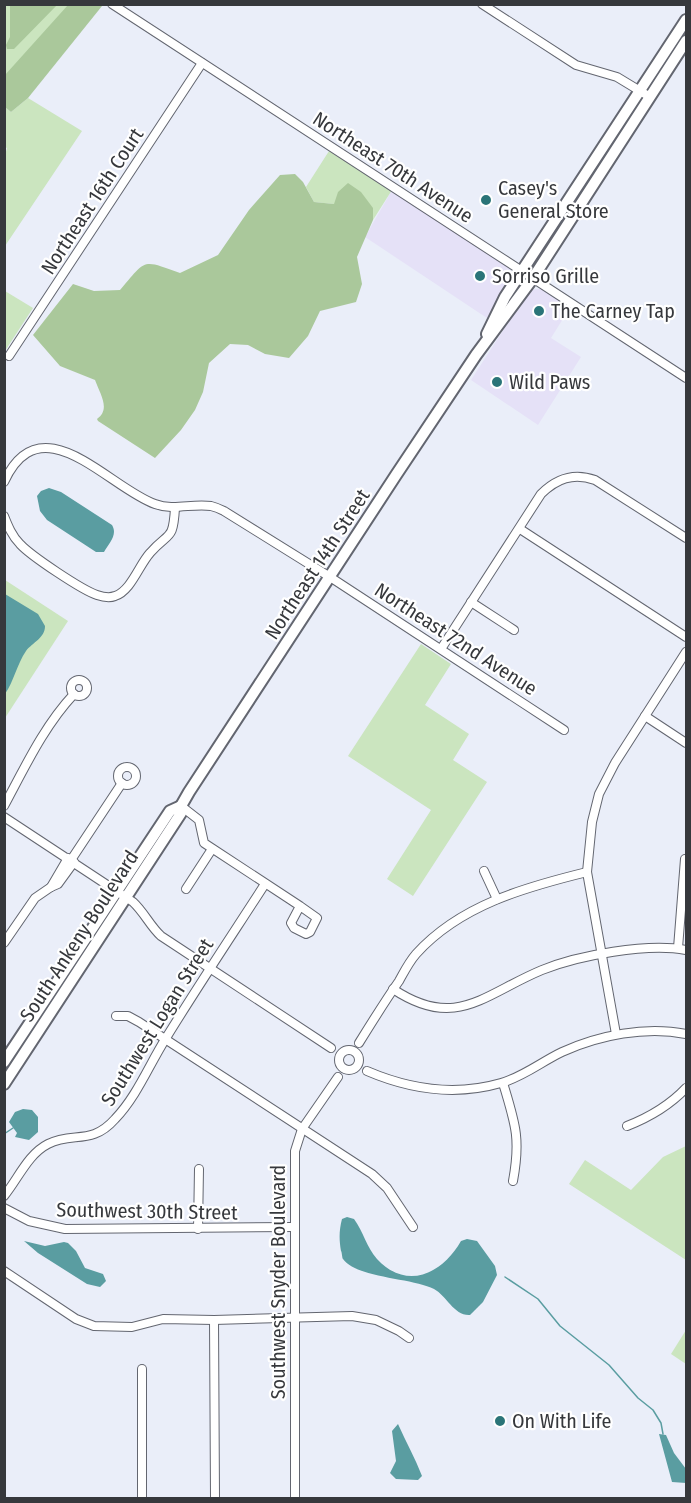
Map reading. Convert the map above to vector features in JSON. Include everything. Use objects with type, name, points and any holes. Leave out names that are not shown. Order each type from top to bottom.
[{"type":"main road","name":"Northeast 14th Street","points":[[189,792],[476,355],[533,278],[645,94],[687,20]]},
{"type":"main road","name":"Northeast 14th Street","points":[[476,355],[505,297],[522,271],[645,94],[687,42]]},
{"type":"main road","name":"South Ankeny Boulevard","points":[[4,1084],[181,813],[181,806],[189,792]]},
{"type":"main road","name":"South Ankeny Boulevard","points":[[4,1062],[170,811],[181,806]]},
{"type":"street","name":"Northeast 70th Avenue","points":[[112,4],[687,378]]},
{"type":"street","points":[[482,4],[576,65],[616,78],[645,94]]},
{"type":"street","name":"Northeast 16th Court","points":[[9,356],[202,63]]},
{"type":"street","name":"Northeast 72nd Avenue","points":[[4,482],[14,465],[30,452],[41,449],[63,450],[74,454],[154,504],[175,508],[211,506],[224,511],[564,729]]},
{"type":"street","points":[[441,649],[541,494],[556,481],[581,476],[600,483],[687,538]]},
{"type":"street","points":[[4,516],[13,536],[30,553],[89,591],[97,595],[114,597],[127,586],[148,555],[167,539],[173,530],[175,508]]},
{"type":"street","points":[[520,529],[687,637]]},
{"type":"street","points":[[471,602],[514,630]]},
{"type":"street","points":[[616,1034],[587,872],[588,843],[598,794],[615,763],[687,652]]},
{"type":"street","points":[[4,806],[44,733],[74,694]]},
{"type":"street","points":[[645,716],[687,743]]},
{"type":"street","points":[[4,943],[35,898],[61,881],[71,860],[122,783]]},
{"type":"street","points":[[181,806],[199,820],[204,843],[300,906]]},
{"type":"street","points":[[4,817],[127,898],[143,911],[153,929],[160,936],[330,1048],[344,1063],[393,1081],[424,1088],[463,1089],[503,1083],[562,1052],[616,1034],[672,1031],[687,1034]]},
{"type":"street","points":[[186,889],[212,849]]},
{"type":"street","points":[[393,989],[411,1001],[428,1007],[456,1008],[499,993],[541,971],[571,960],[601,954],[682,949],[686,859]]},
{"type":"street","points":[[484,871],[497,899]]},
{"type":"street","points":[[344,1063],[357,1065],[356,1054],[359,1043],[415,956],[434,936],[497,899],[536,884],[587,872]]},
{"type":"street","name":"Southwest Logan Street","points":[[4,1196],[41,1148],[56,1141],[91,1136],[104,1130],[115,1119],[139,1085],[165,1038],[265,884]]},
{"type":"street","points":[[116,1016],[132,1018],[165,1038],[380,1180],[413,1227]]},
{"type":"street","points":[[344,1063],[356,1054]]},
{"type":"street","points":[[356,1054],[367,1071]]},
{"type":"street","name":"Southwest Snyder Boulevard","points":[[295,1498],[294,1159],[302,1129],[338,1077],[344,1063]]},
{"type":"street","points":[[503,1083],[518,1140],[513,1181]]},
{"type":"street","points":[[627,1126],[666,1107],[687,1088]]},
{"type":"street","points":[[198,1229],[199,1169]]},
{"type":"street","name":"Southwest 30th Street","points":[[4,1208],[29,1221],[57,1229],[294,1227]]},
{"type":"street","points":[[4,1271],[76,1319],[90,1325],[132,1327],[163,1319],[364,1317],[392,1327],[409,1338]]},
{"type":"street","points":[[214,1320],[216,1498]]},
{"type":"street","points":[[142,1369],[142,1498]]},
{"type":"shaded area","points":[[392,190],[508,266],[511,272],[510,279],[487,318],[365,237]]},
{"type":"shaded area","points":[[536,289],[543,289],[571,306],[551,338],[581,357],[538,425],[471,380],[526,295]]},
{"type":"green space","points":[[10,4],[57,5],[14,49],[7,49],[6,45],[10,37]]},
{"type":"green space","points":[[100,4],[102,6],[28,98],[11,112],[5,107],[5,75],[68,5]]},
{"type":"green space","points":[[4,5],[81,5],[4,86]]},
{"type":"green space","points":[[28,98],[82,131],[5,246],[4,159],[7,148],[5,147],[5,107],[11,112]]},
{"type":"green space","points":[[329,151],[392,190],[373,220],[373,208],[314,202],[306,187]]},
{"type":"green space","points":[[295,174],[303,182],[314,202],[334,204],[338,192],[348,183],[361,192],[373,208],[373,220],[357,257],[362,284],[356,302],[320,311],[308,336],[289,358],[265,354],[248,345],[230,344],[209,363],[203,392],[195,410],[181,430],[155,458],[98,421],[104,406],[95,380],[60,366],[33,335],[73,284],[94,291],[120,290],[135,272],[146,265],[158,265],[180,273],[218,255],[249,210],[280,175]]},
{"type":"green space","points":[[5,291],[33,308],[5,351]]},
{"type":"green space","points":[[5,580],[68,621],[5,718]]},
{"type":"green space","points":[[421,644],[451,664],[425,705],[469,734],[453,760],[487,782],[413,896],[387,879],[431,810],[348,756]]},
{"type":"green space","points":[[686,1146],[686,1260],[569,1184],[585,1160],[631,1190],[663,1157]]},
{"type":"green space","points":[[686,1330],[686,1364],[671,1354]]},
{"type":"water","points":[[49,488],[61,492],[112,525],[113,536],[104,552],[96,552],[47,520],[40,511],[37,496],[41,491]]},
{"type":"water","points":[[5,594],[38,614],[45,626],[41,637],[23,656],[5,694]]},
{"type":"water","points":[[23,1109],[32,1110],[38,1117],[38,1132],[29,1140],[15,1137],[17,1133],[9,1122],[15,1112]]},
{"type":"water","points":[[347,1217],[354,1219],[377,1259],[388,1269],[400,1274],[412,1276],[434,1270],[453,1253],[461,1241],[467,1239],[477,1241],[495,1266],[497,1275],[483,1302],[470,1315],[464,1314],[455,1309],[434,1289],[425,1285],[372,1274],[350,1265],[343,1258],[340,1247],[340,1227],[342,1219]]},
{"type":"water","points":[[24,1241],[45,1246],[68,1243],[76,1251],[85,1268],[103,1274],[106,1281],[100,1287],[87,1284],[38,1253]]},
{"type":"water","points":[[398,1424],[422,1476],[418,1480],[396,1479],[390,1473],[396,1461],[392,1431]]},
{"type":"water","points":[[659,1434],[666,1435],[674,1453],[686,1469],[686,1483],[672,1482]]},
{"type":"waterway","points":[[4,1134],[13,1128]]},
{"type":"waterway","points":[[505,1277],[538,1299],[560,1326],[609,1365],[638,1398],[653,1410],[661,1423],[663,1434]]},
{"type":"place","name":"Casey's General Store","points":[[486,200]]},
{"type":"place","name":"Sorriso Grille","points":[[480,276]]},
{"type":"place","name":"The Carney Tap","points":[[539,311]]},
{"type":"place","name":"Wild Paws","points":[[497,382]]},
{"type":"place","name":"On With Life","points":[[500,1421]]}]
